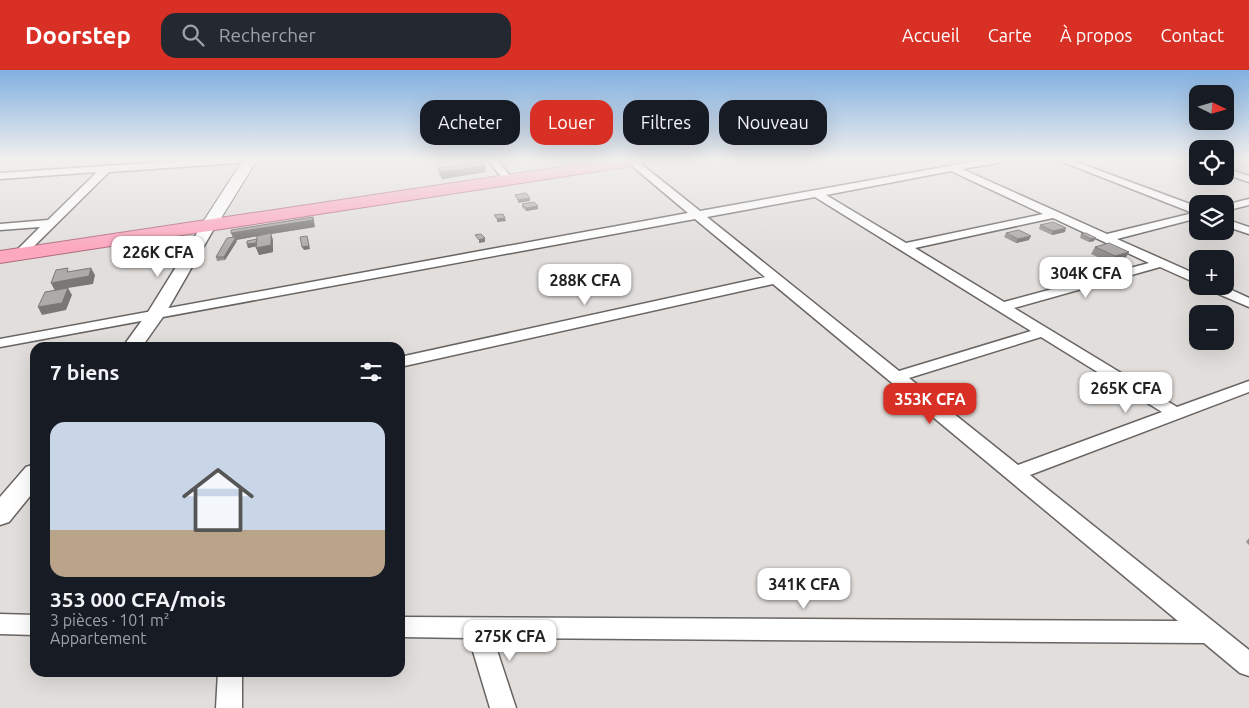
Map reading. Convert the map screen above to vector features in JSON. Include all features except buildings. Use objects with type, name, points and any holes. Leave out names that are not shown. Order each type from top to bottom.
[{"type":"highway","points":[[0,256],[443,190]]},
{"type":"main road","points":[[209,225],[231,190]]},
{"type":"street","points":[[19,254],[87,190]]},
{"type":"street","points":[[668,190],[1249,665]]},
{"type":"street","points":[[0,343],[831,190]]},
{"type":"street","points":[[1005,190],[1054,215],[1189,276]]},
{"type":"street","points":[[1142,190],[1189,208]]},
{"type":"street","points":[[816,193],[1175,413]]},
{"type":"street","points":[[1234,206],[1249,202]]},
{"type":"street","points":[[905,248],[1054,215]]},
{"type":"street","points":[[1106,238],[1189,217]]},
{"type":"street","points":[[0,227],[51,223]]},
{"type":"street","points":[[135,342],[156,314],[209,225]]},
{"type":"street","points":[[1234,225],[1249,231]]},
{"type":"street","points":[[1002,307],[1162,263]]},
{"type":"street","points":[[405,361],[776,279]]},
{"type":"street","points":[[1232,295],[1249,303]]},
{"type":"street","points":[[895,376],[1043,332]]},
{"type":"street","points":[[1014,474],[1249,386]]},
{"type":"street","points":[[2,510],[30,479]]},
{"type":"street","points":[[0,624],[30,625]]},
{"type":"street","points":[[405,627],[1208,632]]},
{"type":"street","points":[[478,627],[503,708]]},
{"type":"street","points":[[229,708],[230,677]]}]
